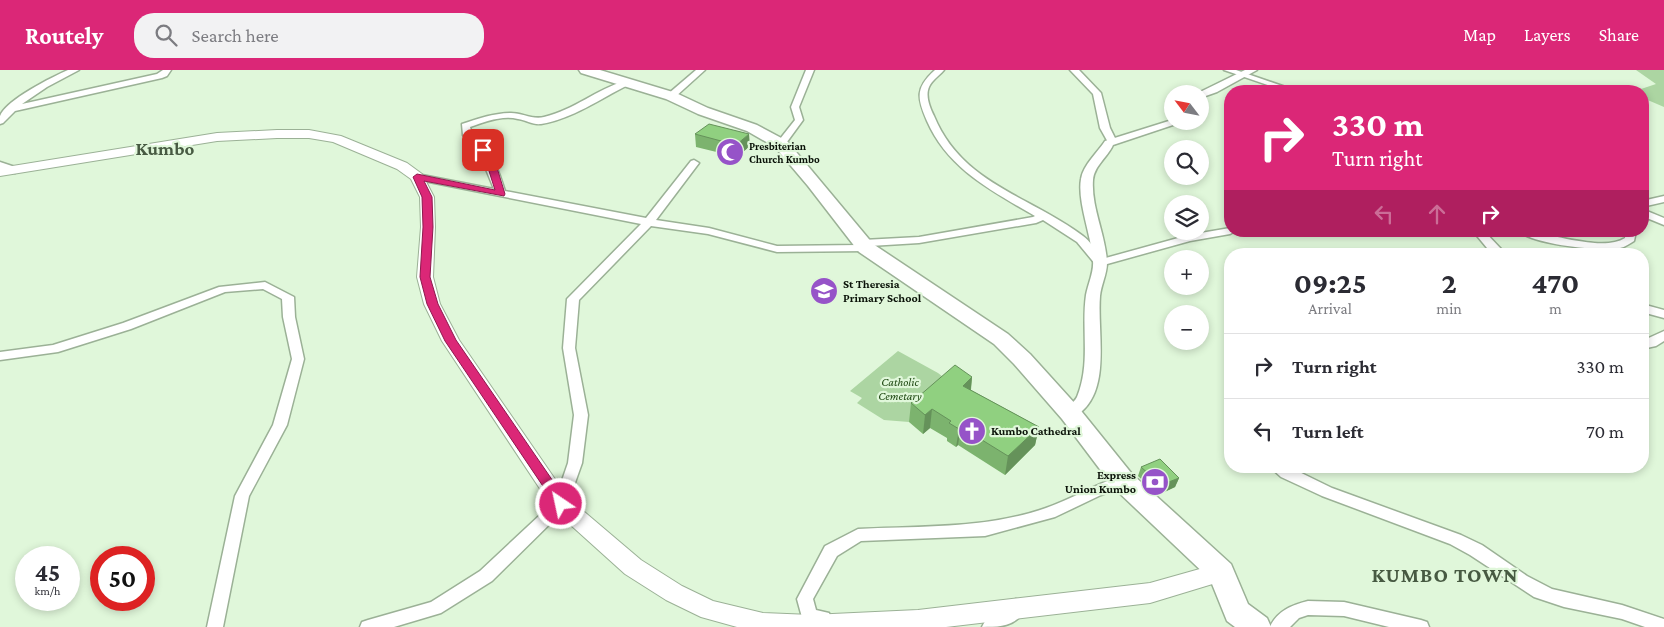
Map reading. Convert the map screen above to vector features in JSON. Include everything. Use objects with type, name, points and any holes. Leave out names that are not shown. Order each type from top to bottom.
[{"type":"highway","points":[[586,70],[671,96],[704,111],[752,128],[781,144],[864,245],[1001,339],[1070,413],[1123,481],[1221,572],[1237,612],[1257,627]]},
{"type":"main road","points":[[5,169],[218,136],[301,134],[336,139],[402,166],[417,177],[427,197],[428,227],[425,277],[432,304],[451,341],[561,504],[633,567],[674,593],[709,610],[763,623],[811,625],[918,620],[1150,593],[1221,572]]},
{"type":"street","points":[[0,121],[10,109],[37,88],[75,70]]},
{"type":"street","points":[[10,109],[159,76],[167,70]]},
{"type":"street","points":[[671,96],[701,70]]},
{"type":"street","points":[[781,144],[798,120],[795,108],[810,70]]},
{"type":"street","points":[[940,70],[923,88],[922,95],[938,136],[947,150],[968,169],[998,190],[1080,238],[1100,263]]},
{"type":"street","points":[[1074,70],[1097,93],[1105,128],[1112,142]]},
{"type":"street","points":[[1228,70],[1273,85]]},
{"type":"street","points":[[1209,91],[1252,70]]},
{"type":"street","points":[[501,194],[483,150],[468,138],[465,126],[505,116],[516,116],[538,122],[575,108],[625,83]]},
{"type":"street","points":[[1070,413],[1084,401],[1093,363],[1093,296],[1100,263],[1087,191],[1092,165],[1104,153],[1109,143],[1164,126]]},
{"type":"street","points":[[368,627],[435,608],[479,581],[561,504],[575,462],[580,415],[569,348],[573,299],[649,222],[694,163]]},
{"type":"street","points":[[417,177],[649,222],[709,231],[777,249],[864,245],[919,240],[1036,220],[1043,215]]},
{"type":"street","points":[[1649,202],[1664,199]]},
{"type":"street","points":[[1649,215],[1664,222]]},
{"type":"street","points":[[1100,263],[1189,238],[1224,232]]},
{"type":"street","points":[[1484,237],[1494,248]]},
{"type":"street","points":[[1547,237],[1570,243],[1607,245],[1621,245],[1630,240],[1630,237]]},
{"type":"street","points":[[0,356],[54,349],[127,326],[223,289],[265,284],[288,297],[289,317],[298,359],[280,425],[242,496],[215,627]]},
{"type":"street","points":[[1649,310],[1664,314]]},
{"type":"street","points":[[1649,344],[1664,335]]},
{"type":"street","points":[[1289,473],[1322,490],[1362,507],[1434,529],[1476,550],[1517,578],[1548,595],[1647,619],[1663,627]]},
{"type":"street","points":[[853,622],[809,616],[805,599],[831,551],[858,535],[985,530],[1050,513],[1096,490],[1123,481]]},
{"type":"street","points":[[992,627],[1016,608]]},
{"type":"street","points":[[1278,627],[1294,612],[1308,608],[1344,609],[1422,627]]},
{"type":"green space","points":[[1636,70],[1664,70],[1664,107],[1649,101],[1649,86],[1656,84]]},
{"type":"green space","name":"Catholic Cemetary","points":[[898,351],[938,373],[952,384],[909,422],[884,420],[857,403],[862,398],[850,391]]},
{"type":"building","points":[[709,124],[749,134],[736,145],[695,134]]},
{"type":"building","points":[[955,365],[972,377],[963,386],[1039,427],[1008,456],[961,427],[959,429],[949,423],[951,421],[932,409],[925,415],[911,403]]},
{"type":"building","points":[[1160,459],[1179,478],[1161,485],[1141,467]]},
{"type":"place","name":"Presbiterian Church Kumbo","points":[[730,152]]},
{"type":"place","name":"St Theresia Primary School","points":[[824,291]]},
{"type":"place","name":"Kumbo Cathedral","points":[[972,431]]},
{"type":"place","name":"Express Union Kumbo","points":[[1155,482]]},
{"type":"district","name":"Kumbo","points":[[165,148]]},
{"type":"district","name":"KUMBO TOWN","points":[[1445,575]]},
{"type":"route","points":[[483,150],[501,194],[417,177],[427,197],[428,227],[425,277],[432,304],[451,341],[561,504]]}]
